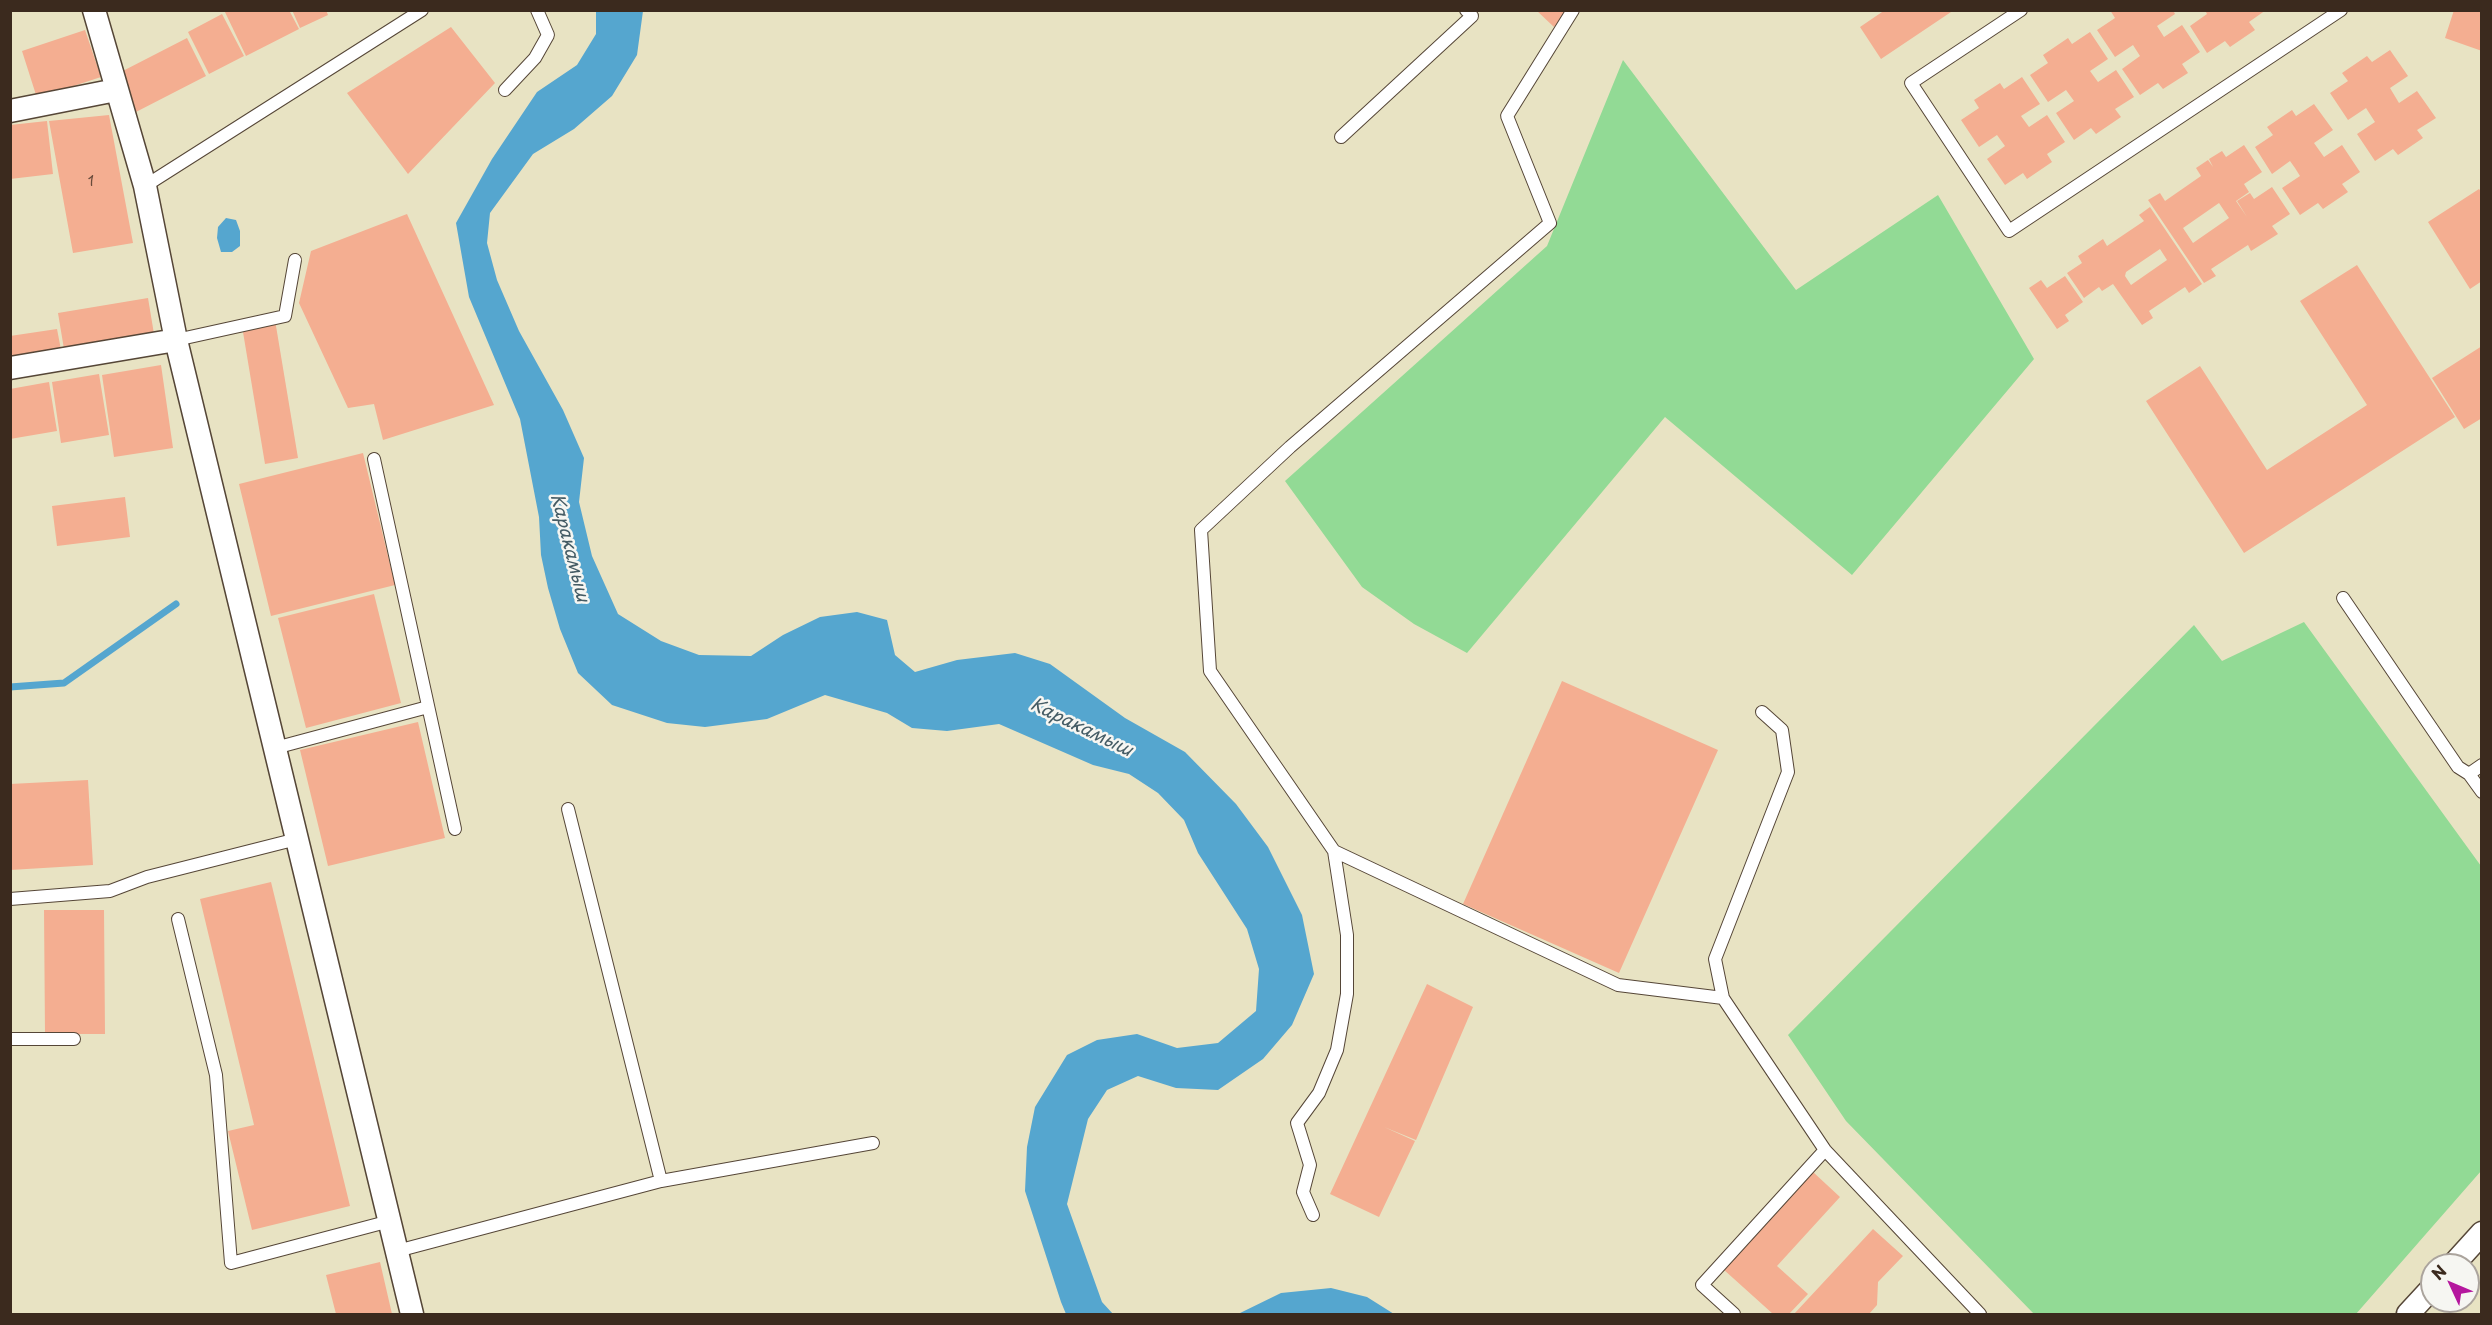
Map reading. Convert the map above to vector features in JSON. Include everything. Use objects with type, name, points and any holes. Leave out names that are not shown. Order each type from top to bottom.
[{"type":"street","points":[[94,10],[145,186],[176,340],[412,1314]]},
{"type":"street","points":[[10,111],[116,90]]},
{"type":"street","points":[[10,368],[176,340]]},
{"type":"street","points":[[2464,1253],[2481,1233]]},
{"type":"street","points":[[2408,1314],[2420,1301]]},
{"type":"lane","points":[[145,186],[423,10]]},
{"type":"lane","points":[[505,90],[536,58],[548,35],[537,10]]},
{"type":"lane","points":[[1341,137],[1472,16],[1466,10]]},
{"type":"lane","points":[[1314,1215],[1303,1192],[1310,1165],[1297,1123],[1319,1093],[1338,1050],[1347,994],[1347,935],[1334,851],[1210,671],[1201,530],[1290,447],[1550,223],[1506,116],[1573,10]]},
{"type":"lane","points":[[2021,10],[1911,83],[2009,231],[2341,10]]},
{"type":"lane","points":[[176,340],[285,316],[295,260]]},
{"type":"lane","points":[[374,459],[455,829]]},
{"type":"lane","points":[[2343,598],[2458,767],[2469,774],[2481,792]]},
{"type":"lane","points":[[275,748],[428,707]]},
{"type":"lane","points":[[1762,712],[1782,730],[1788,772],[1715,959],[1723,998],[1824,1150],[1980,1314]]},
{"type":"lane","points":[[2469,774],[2481,765]]},
{"type":"lane","points":[[568,809],[661,1182]]},
{"type":"lane","points":[[10,899],[110,891],[147,877],[297,839]]},
{"type":"lane","points":[[1334,851],[1618,986],[1723,998]]},
{"type":"lane","points":[[178,919],[216,1075],[231,1263],[390,1221]]},
{"type":"lane","points":[[10,1039],[74,1039]]},
{"type":"lane","points":[[397,1251],[661,1182],[873,1143]]},
{"type":"lane","points":[[1734,1314],[1702,1285],[1824,1150]]},
{"type":"green space","points":[[1623,60],[1796,290],[1938,195],[2034,359],[1852,575],[1665,417],[1467,653],[1414,624],[1362,587],[1285,481],[1547,246]]},
{"type":"green space","points":[[2304,622],[2481,866],[2481,1171],[2356,1314],[2034,1314],[1846,1121],[1788,1035],[2194,625],[2222,661]]},
{"type":"water","name":"Каракамыш","points":[[596,11],[643,11],[637,55],[612,96],[574,129],[533,154],[490,213],[487,243],[497,280],[519,331],[563,410],[584,458],[579,502],[592,556],[618,614],[661,641],[699,655],[751,656],[783,635],[820,617],[857,612],[887,620],[895,655],[915,672],[957,660],[1015,653],[1050,664],[1125,718],[1185,752],[1236,804],[1268,847],[1302,915],[1314,974],[1292,1025],[1263,1059],[1218,1090],[1176,1088],[1138,1076],[1107,1090],[1088,1119],[1067,1204],[1102,1302],[1113,1314],[1066,1314],[1061,1302],[1025,1191],[1027,1147],[1035,1107],[1067,1055],[1097,1040],[1137,1034],[1177,1048],[1218,1043],[1256,1011],[1259,969],[1247,929],[1198,853],[1184,820],[1158,793],[1129,774],[1093,765],[999,724],[947,731],[912,728],[887,713],[825,695],[767,719],[705,727],[667,723],[612,705],[578,673],[560,629],[548,588],[541,555],[539,517],[520,419],[469,297],[456,223],[492,159],[537,92],[577,65],[596,34]]},
{"type":"water","points":[[226,218],[236,220],[240,231],[240,246],[232,252],[221,252],[217,238],[218,227]]},
{"type":"water","points":[[1331,1288],[1367,1297],[1394,1314],[1238,1314],[1281,1293]]},
{"type":"building","points":[[224,10],[289,10],[299,29],[246,56]]},
{"type":"building","points":[[292,10],[326,10],[328,15],[300,28]]},
{"type":"building","points":[[1536,10],[1569,10],[1554,27]]},
{"type":"building","points":[[1885,10],[1954,10],[1881,59],[1860,27]]},
{"type":"building","points":[[2110,10],[2173,10],[2175,14],[2157,26],[2164,37],[2182,25],[2200,52],[2182,64],[2188,73],[2163,89],[2158,83],[2140,95],[2122,69],[2140,56],[2133,45],[2115,57],[2097,30],[2115,18]]},
{"type":"building","points":[[2205,10],[2266,10],[2249,22],[2255,30],[2230,47],[2225,41],[2207,53],[2190,26],[2207,14]]},
{"type":"building","points":[[2454,10],[2482,10],[2482,51],[2445,38]]},
{"type":"building","points":[[222,14],[244,56],[209,74],[188,32]]},
{"type":"building","points":[[451,27],[495,83],[408,174],[347,93]]},
{"type":"building","points":[[85,30],[101,77],[37,98],[22,51]]},
{"type":"building","points":[[2090,32],[2108,59],[2090,71],[2098,82],[2116,70],[2134,97],[2115,109],[2121,117],[2096,134],[2091,128],[2074,140],[2056,113],[2074,101],[2066,90],[2048,102],[2030,75],[2048,63],[2043,55],[2068,38],[2072,44]]},
{"type":"building","points":[[187,38],[206,76],[134,113],[115,75]]},
{"type":"building","points":[[2390,50],[2408,76],[2390,88],[2399,103],[2417,91],[2436,118],[2417,130],[2423,138],[2398,155],[2393,149],[2375,161],[2357,134],[2375,122],[2366,108],[2348,120],[2330,93],[2348,81],[2342,73],[2367,56],[2372,62]]},
{"type":"building","points":[[2022,77],[2040,104],[2021,116],[2029,127],[2047,115],[2065,142],[2047,154],[2052,162],[2027,179],[2023,173],[2005,185],[1987,159],[2005,146],[1997,135],[1979,147],[1961,120],[1979,108],[1974,100],[2000,83],[2004,89]]},
{"type":"building","points":[[2314,104],[2333,130],[2314,143],[2324,157],[2342,145],[2360,172],[2342,184],[2348,192],[2323,209],[2318,203],[2300,215],[2282,188],[2300,176],[2295,168],[2290,161],[2272,174],[2255,147],[2273,135],[2267,127],[2292,110],[2296,116]]},
{"type":"building","points":[[109,115],[133,243],[73,253],[49,121]]},
{"type":"building","points":[[47,121],[53,174],[10,179],[10,125]]},
{"type":"building","points":[[2244,145],[2262,172],[2244,184],[2249,192],[2236,201],[2247,217],[2237,201],[2250,193],[2254,199],[2272,187],[2290,214],[2272,226],[2278,234],[2251,251],[2248,245],[2211,269],[2216,276],[2204,283],[2148,200],[2160,193],[2165,201],[2201,176],[2196,168],[2208,160],[2213,167],[2209,159],[2222,151],[2226,157]],"holes":[[[2219,203],[2229,218],[2193,243],[2183,228]]]},
{"type":"building","points":[[2479,189],[2482,193],[2482,281],[2470,289],[2428,222]]},
{"type":"building","points":[[2150,207],[2202,284],[2189,293],[2185,287],[2149,311],[2153,318],[2142,325],[2113,284],[2102,291],[2099,287],[2084,298],[2067,273],[2082,263],[2078,256],[2103,239],[2107,246],[2144,221],[2139,215]],"holes":[[[2160,249],[2167,260],[2131,285],[2125,276],[2126,272]]]},
{"type":"building","points":[[407,214],[494,405],[383,440],[374,404],[348,408],[299,303],[311,251]]},
{"type":"building","points":[[2357,265],[2455,417],[2244,553],[2146,401],[2200,366],[2267,470],[2367,405],[2300,301]]},
{"type":"building","points":[[2065,276],[2083,302],[2065,315],[2069,321],[2057,329],[2029,288],[2041,280],[2047,288]]},
{"type":"building","points":[[148,298],[155,340],[65,355],[58,313]]},
{"type":"building","points":[[274,314],[298,458],[265,464],[241,320]]},
{"type":"building","points":[[57,329],[62,355],[10,364],[10,336]]},
{"type":"building","points":[[2482,346],[2482,418],[2464,429],[2432,378]]},
{"type":"building","points":[[161,365],[173,448],[114,457],[102,375]]},
{"type":"building","points":[[99,374],[109,435],[61,443],[52,382]]},
{"type":"building","points":[[49,382],[57,431],[10,439],[10,389]]},
{"type":"building","points":[[363,453],[395,585],[271,616],[239,484]]},
{"type":"building","points":[[125,497],[130,537],[57,546],[52,506]]},
{"type":"building","points":[[374,594],[401,703],[306,728],[278,618]]},
{"type":"building","points":[[1562,681],[1718,750],[1619,973],[1463,904]]},
{"type":"building","points":[[418,722],[445,838],[328,866],[300,750]]},
{"type":"building","points":[[88,780],[93,865],[10,870],[10,784]]},
{"type":"building","points":[[271,882],[350,1206],[252,1230],[228,1131],[254,1125],[200,899]]},
{"type":"building","points":[[44,910],[104,910],[105,1034],[45,1034]]},
{"type":"building","points":[[1427,984],[1473,1007],[1416,1140],[1384,1127],[1415,1141],[1379,1217],[1330,1194]]},
{"type":"building","points":[[1813,1172],[1840,1197],[1777,1266],[1808,1294],[1789,1314],[1773,1314],[1723,1269]]},
{"type":"building","points":[[1873,1229],[1903,1256],[1878,1282],[1877,1305],[1869,1314],[1794,1314]]},
{"type":"building","points":[[380,1262],[392,1314],[336,1314],[326,1275]]},
{"type":"waterway","points":[[10,687],[64,683],[176,604]]}]
